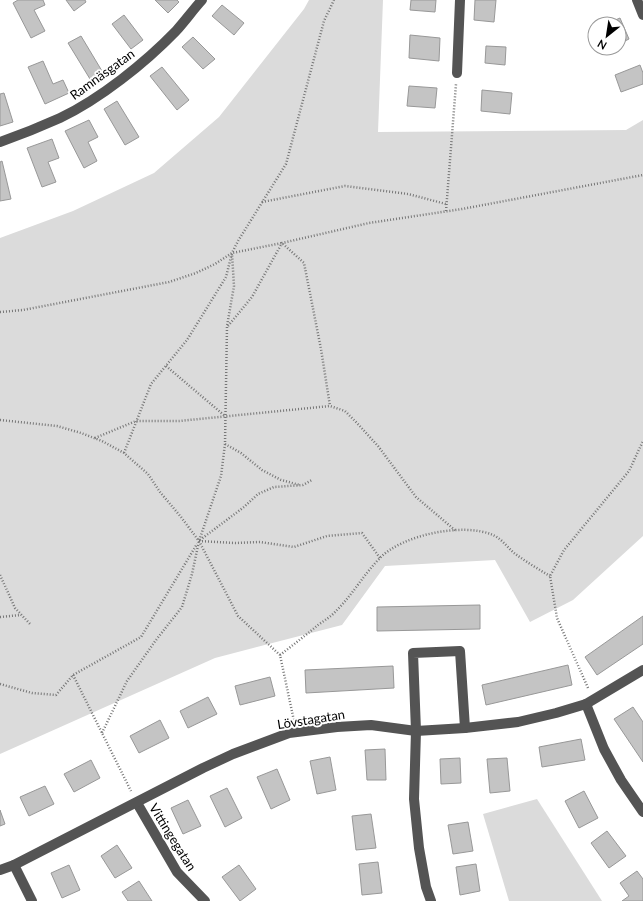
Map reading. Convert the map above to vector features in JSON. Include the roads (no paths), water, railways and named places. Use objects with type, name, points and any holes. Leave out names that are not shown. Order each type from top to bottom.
[{"type":"street","name":"Ramnäsgatan","points":[[0,142],[61,118],[100,94],[136,68],[177,30],[202,0]]},
{"type":"street","points":[[457,73],[460,0]]},
{"type":"street","points":[[637,0],[643,15]]},
{"type":"street","points":[[431,901],[425,879],[414,799],[416,731],[413,653],[460,651],[465,728]]},
{"type":"street","name":"Lövstagatan","points":[[0,870],[137,803],[203,768],[269,740],[297,732],[337,727],[371,725],[416,731],[465,728],[518,722],[556,714],[586,704],[643,670]]},
{"type":"street","points":[[586,704],[604,749],[621,780],[643,812]]},
{"type":"street","name":"Vittingegatan","points":[[137,803],[177,872],[205,901]]},
{"type":"street","points":[[14,864],[32,901]]}]
